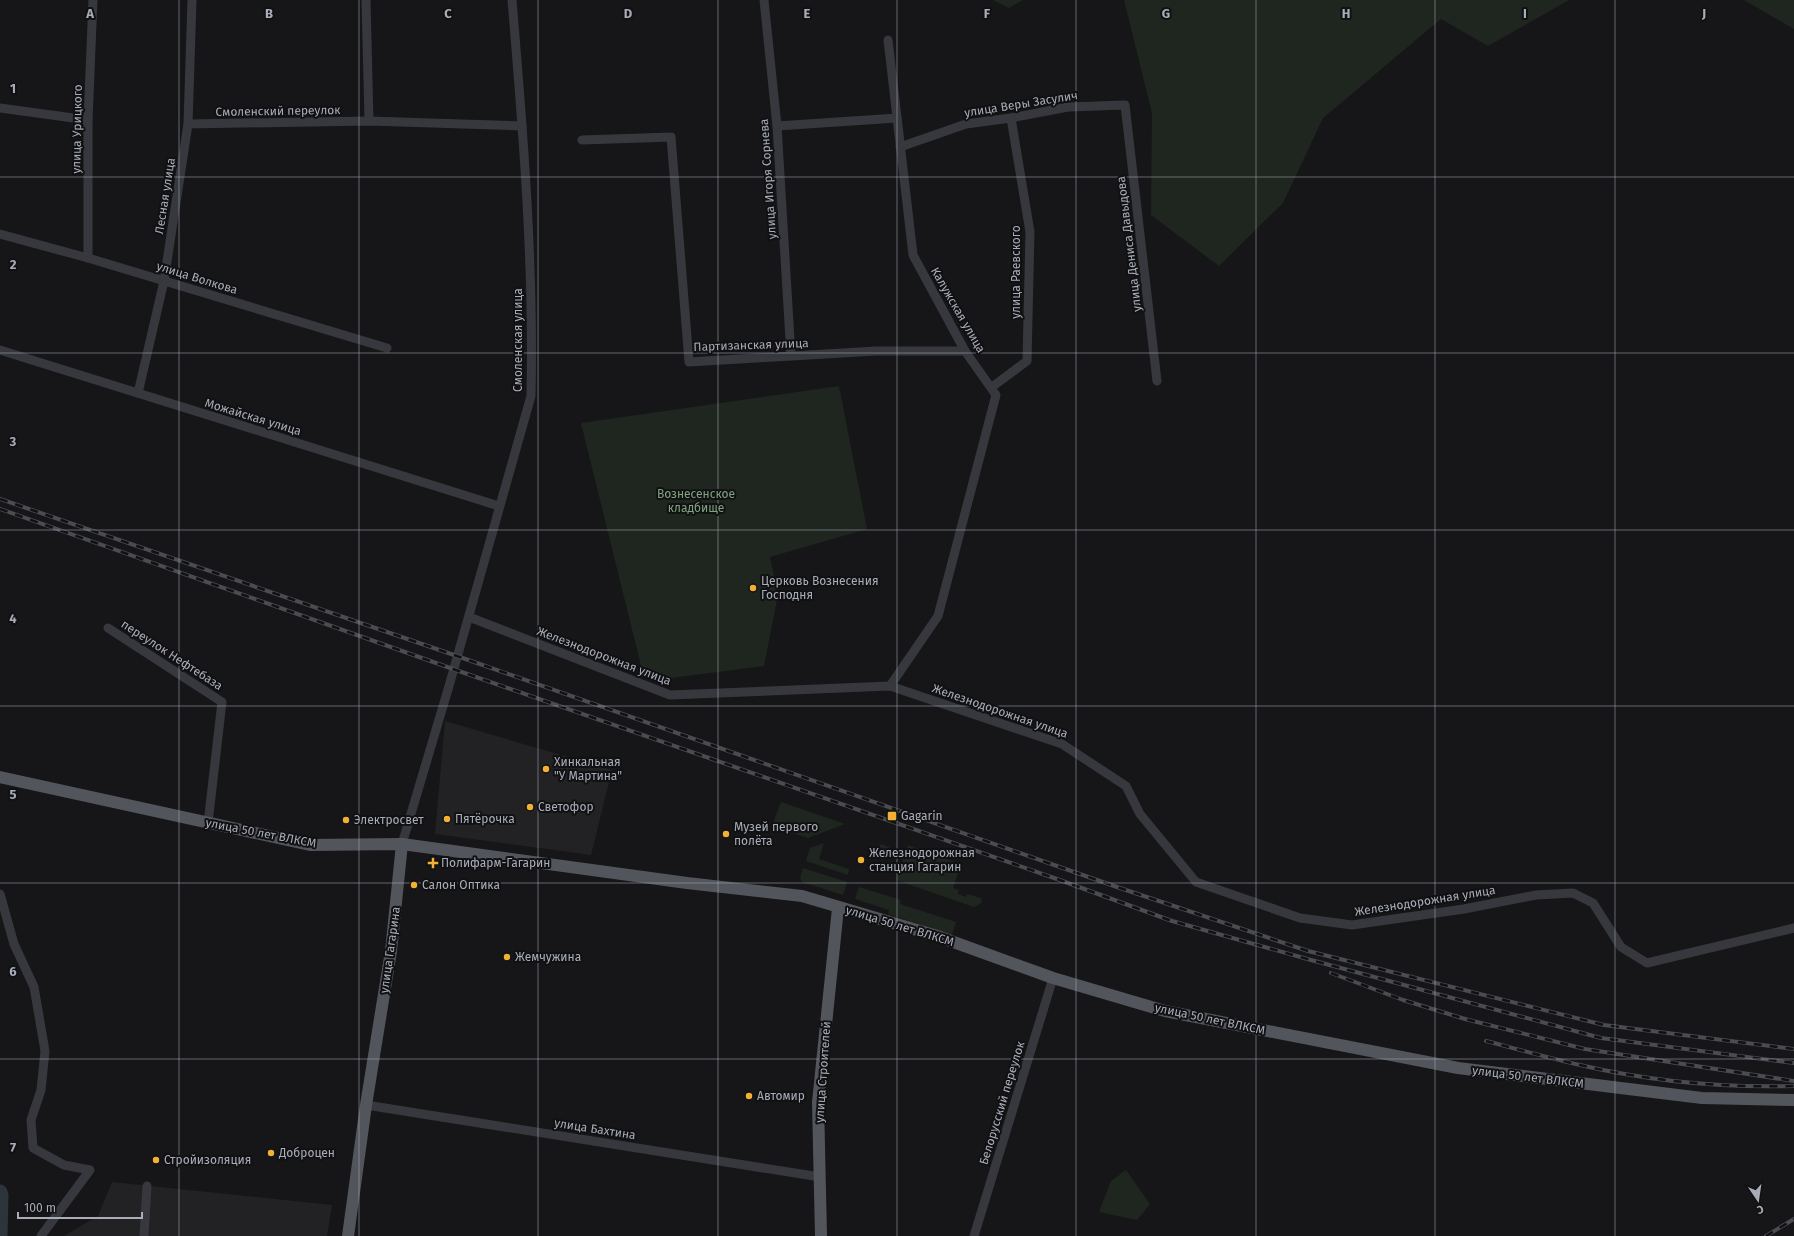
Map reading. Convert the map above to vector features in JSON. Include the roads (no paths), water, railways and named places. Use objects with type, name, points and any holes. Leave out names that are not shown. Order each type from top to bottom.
[{"type":"main road","name":"улица 50 лет ВЛКСМ","points":[[0,777],[310,845],[402,844],[687,883],[802,896],[838,908],[937,936],[1053,978],[1166,1011],[1458,1068],[1702,1098],[1794,1100]]},
{"type":"main road","name":"улица Гагарина","points":[[348,1236],[366,1105],[391,951],[402,844]]},
{"type":"main road","name":"улица Строителей","points":[[821,1236],[818,1102],[838,908]]},
{"type":"street","name":"улица Урицкого","points":[[88,258],[88,120],[93,0]]},
{"type":"street","name":"Лесная улица","points":[[138,393],[164,281],[188,124],[192,0]]},
{"type":"street","points":[[366,0],[369,121]]},
{"type":"street","name":"Смоленская улица","points":[[453,670],[531,396],[532,354],[530,280],[522,126],[512,0]]},
{"type":"street","name":"улица Игоря Сорнева","points":[[764,0],[777,126],[791,356]]},
{"type":"street","name":"Калужская улица","points":[[888,40],[913,255],[965,351],[992,387]]},
{"type":"street","name":"улица Веры Засулич","points":[[900,147],[966,124],[1011,118],[1068,107],[1124,105]]},
{"type":"street","name":"улица Дениса Давыдова","points":[[1124,105],[1157,381]]},
{"type":"street","points":[[0,108],[88,120]]},
{"type":"street","points":[[777,126],[897,118]]},
{"type":"street","name":"улица Раевского","points":[[992,387],[1027,361],[1030,232],[1011,118]]},
{"type":"street","name":"Смоленский переулок","points":[[188,124],[369,121],[522,126]]},
{"type":"street","name":"Партизанская улица","points":[[582,140],[671,137],[689,362],[876,351],[965,351]]},
{"type":"street","name":"улица Волкова","points":[[0,234],[88,258],[387,348]]},
{"type":"street","name":"Можайская улица","points":[[0,350],[499,506]]},
{"type":"street","points":[[890,686],[938,616],[996,395],[992,387]]},
{"type":"street","name":"Железнодорожная улица","points":[[469,617],[670,695],[890,686],[1062,744],[1126,786],[1140,814],[1196,882],[1300,918],[1352,925],[1464,909],[1536,895],[1574,893],[1592,903],[1621,947],[1647,963],[1794,928]]},
{"type":"street","name":"переулок Нефтебаза","points":[[108,628],[222,702],[208,823]]},
{"type":"street","name":"улица Гагарина","points":[[402,844],[453,670]]},
{"type":"street","points":[[0,894],[14,944],[34,987],[45,1051],[42,1090],[30,1120],[33,1148],[64,1165],[90,1170],[41,1236]]},
{"type":"street","name":"Белорусский переулок","points":[[974,1236],[1053,978]]},
{"type":"street","name":"улица Бахтина","points":[[366,1105],[820,1177]]},
{"type":"street","points":[[144,1236],[147,1186]]},
{"type":"waterway","points":[[0,1192],[0,1236]]},
{"type":"railway","points":[[0,499],[457,656],[1117,887],[1308,951],[1604,1025],[1794,1049]]},
{"type":"railway","points":[[0,509],[453,669],[1057,879],[1172,921],[1601,1038],[1794,1063]]},
{"type":"railway","points":[[1331,973],[1403,1000],[1465,1019],[1585,1049],[1794,1081]]},
{"type":"railway","points":[[1486,1041],[1606,1071],[1659,1079],[1740,1086],[1794,1086]]},
{"type":"railway","points":[[1766,1236],[1794,1219]]},
{"type":"place","name":"Церковь Вознесения Господня","points":[[753,588]]},
{"type":"place","name":"Хинкальная \"У Мартина\"","points":[[546,769]]},
{"type":"place","name":"Светофор","points":[[530,807]]},
{"type":"place","name":"Gagarin","points":[[892,816]]},
{"type":"place","name":"Пятёрочка","points":[[447,819]]},
{"type":"place","name":"Электросвет","points":[[346,820]]},
{"type":"place","name":"Музей первого полёта","points":[[726,834]]},
{"type":"place","name":"Железнодорожная станция Гагарин","points":[[861,860]]},
{"type":"place","name":"Полифарм-Гагарин","points":[[433,863]]},
{"type":"place","name":"Салон Оптика","points":[[414,885]]},
{"type":"place","name":"Жемчужина","points":[[507,957]]},
{"type":"place","name":"Автомир","points":[[749,1096]]},
{"type":"place","name":"Доброцен","points":[[271,1153]]},
{"type":"place","name":"Стройизоляция","points":[[156,1160]]},
{"type":"park label","name":"Вознесенское кладбище","points":[[696,501]]}]
